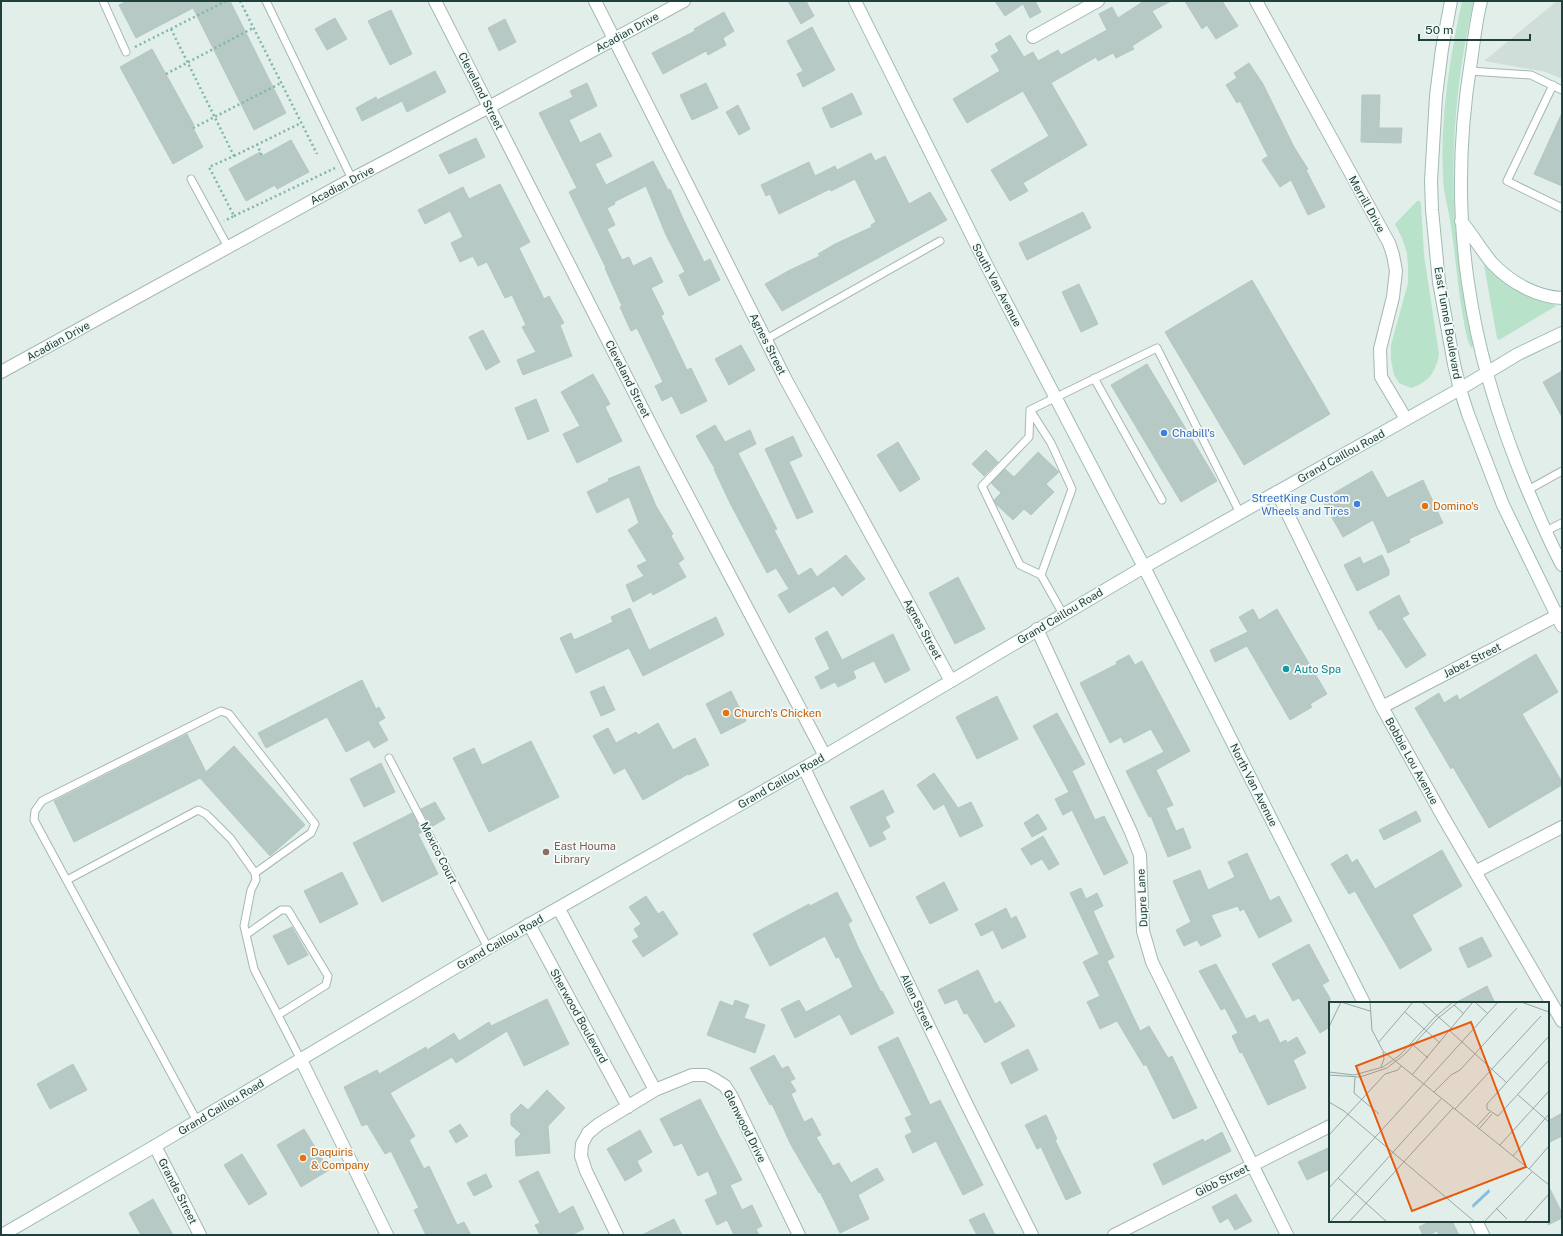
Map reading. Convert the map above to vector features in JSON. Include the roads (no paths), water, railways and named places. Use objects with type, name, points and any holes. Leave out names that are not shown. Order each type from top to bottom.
[{"type":"street","name":"Cleveland Street","points":[[435,1],[656,434],[825,756]]},
{"type":"street","name":"Agnes Street","points":[[595,1],[765,340],[952,681]]},
{"type":"street","name":"Acadian Drive","points":[[1,372],[352,179],[489,107],[684,1]]},
{"type":"street","name":"South Van Avenue","points":[[855,1],[988,268],[1144,566]]},
{"type":"street","points":[[1032,37],[1098,1]]},
{"type":"street","name":"Merrill Drive","points":[[1256,1],[1389,243],[1396,271],[1393,297],[1380,349],[1381,376],[1406,419]]},
{"type":"street","name":"East Tunnel Boulevard","points":[[1451,1],[1442,49],[1436,96],[1431,181],[1432,210],[1439,282],[1460,389],[1502,505],[1560,618]]},
{"type":"street","points":[[1481,1],[1465,96],[1460,185],[1463,249],[1473,316],[1486,373],[1510,448],[1546,532],[1562,565]]},
{"type":"street","points":[[1462,221],[1492,263],[1513,281],[1531,290],[1555,298],[1562,298]]},
{"type":"street","name":"Grand Caillou Road","points":[[2,1235],[301,1060],[529,924],[559,909],[825,756],[1144,566],[1460,389],[1518,354],[1562,333]]},
{"type":"street","name":"Bobbie Lou Avenue","points":[[1277,492],[1382,707],[1548,1002]]},
{"type":"street","name":"North Van Avenue","points":[[1144,566],[1363,1002]]},
{"type":"street","name":"Jabez Street","points":[[1382,707],[1560,618]]},
{"type":"street","name":"Dupre Lane","points":[[1037,629],[1131,832],[1140,855],[1143,931],[1152,962],[1287,1235]]},
{"type":"street","name":"Allen Street","points":[[804,768],[967,1106],[1032,1235]]},
{"type":"street","points":[[1475,872],[1562,827]]},
{"type":"street","points":[[559,909],[655,1090]]},
{"type":"street","name":"Sherwood Boulevard","points":[[529,924],[628,1107]]},
{"type":"street","name":"Bobbie Lou Avenue","points":[[1549,1004],[1556,1017]]},
{"type":"street","points":[[301,1060],[387,1235]]},
{"type":"street","name":"Glenwood Drive","points":[[617,1235],[586,1171],[581,1156],[582,1144],[588,1132],[655,1090],[692,1075],[706,1075],[714,1078],[725,1086],[732,1097],[799,1235]]},
{"type":"street","name":"Gibb Street","points":[[1114,1235],[1329,1126]]},
{"type":"street","name":"Grande Street","points":[[155,1146],[200,1235]]},
{"type":"street","points":[[1476,1222],[1483,1235]]},
{"type":"lane","points":[[103,1],[126,52]]},
{"type":"lane","points":[[266,1],[352,179]]},
{"type":"lane","points":[[1469,71],[1531,75],[1562,90]]},
{"type":"lane","points":[[1553,86],[1507,181],[1562,208]]},
{"type":"lane","points":[[191,179],[228,247]]},
{"type":"lane","points":[[765,340],[940,241]]},
{"type":"lane","points":[[1030,410],[1157,348],[1240,513]]},
{"type":"lane","points":[[1094,378],[1162,500]]},
{"type":"lane","points":[[1030,410],[1029,437],[982,486],[1020,565],[1041,575],[1063,614]]},
{"type":"lane","points":[[1030,410],[1051,443],[1072,489],[1041,575]]},
{"type":"lane","points":[[1528,490],[1562,471]]},
{"type":"lane","points":[[1546,532],[1562,523]]},
{"type":"lane","points":[[197,1121],[34,820],[35,811],[42,801],[221,711],[228,714],[233,719],[315,824],[311,833],[255,873]]},
{"type":"lane","name":"Mexico Court","points":[[389,758],[488,948]]},
{"type":"lane","points":[[67,880],[198,810],[206,814],[231,839],[255,873],[256,880],[251,890],[244,926],[254,969],[301,1060]]},
{"type":"lane","points":[[247,934],[281,910],[288,910],[328,976],[326,985],[278,1015]]},
{"type":"place","name":"Chabill's","points":[[1164,433]]},
{"type":"place","name":"StreetKing Custom Wheels and Tires","points":[[1357,504]]},
{"type":"place","name":"Domino's","points":[[1425,506]]},
{"type":"place","name":"Auto Spa","points":[[1286,669]]},
{"type":"place","name":"Church's Chicken","points":[[726,713]]},
{"type":"place","name":"East Houma Library","points":[[546,852]]},
{"type":"place","name":"Daquiris & Company","points":[[303,1158]]}]
